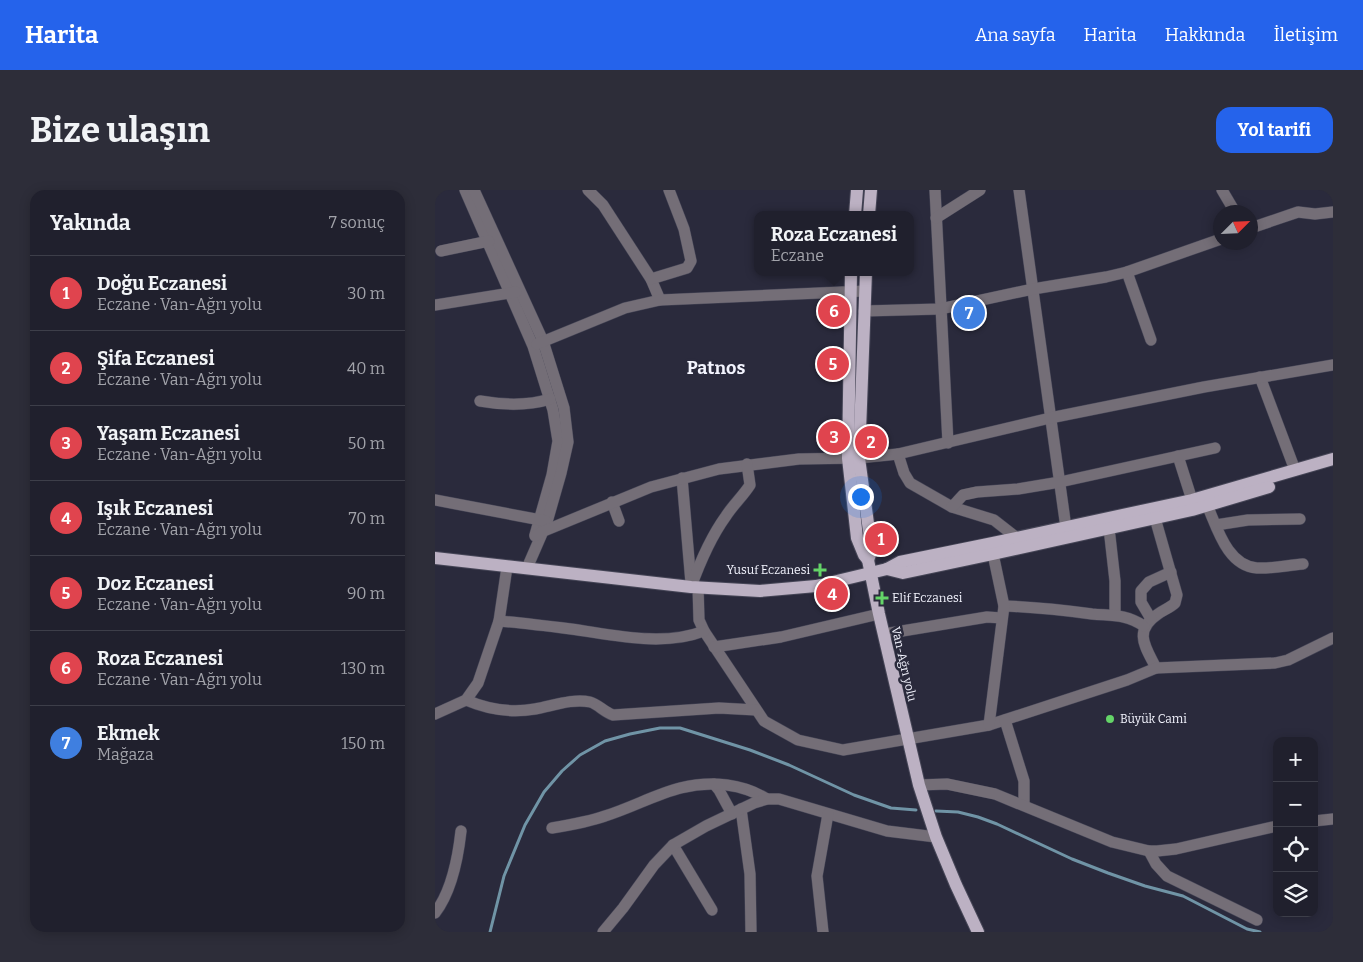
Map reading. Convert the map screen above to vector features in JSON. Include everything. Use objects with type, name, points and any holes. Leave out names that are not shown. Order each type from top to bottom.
[{"type":"main road","points":[[855,211],[857,190]]},
{"type":"main road","points":[[869,211],[871,190]]},
{"type":"main road","name":"Van-Ağrı yolu","points":[[851,276],[853,458],[857,538],[868,560],[919,785],[936,838],[974,931]]},
{"type":"main road","points":[[853,458],[866,276]]},
{"type":"main road","points":[[435,558],[694,587],[760,591],[816,586],[887,569],[903,573],[993,549],[1066,533],[1192,500],[1333,459]]},
{"type":"main road","points":[[993,549],[1017,538],[1109,528],[1155,518],[1207,505],[1333,468]]},
{"type":"street","points":[[465,190],[515,292]]},
{"type":"street","points":[[474,190],[564,408],[568,442],[527,568]]},
{"type":"street","points":[[651,279],[687,268],[691,261],[684,229],[669,190]]},
{"type":"street","points":[[935,190],[948,442]]},
{"type":"street","points":[[936,218],[980,190]]},
{"type":"street","points":[[1019,190],[1066,533]]},
{"type":"street","points":[[1222,190],[1231,205]]},
{"type":"street","points":[[593,192],[651,279],[660,300]]},
{"type":"street","points":[[1258,226],[1298,212],[1315,214],[1333,212]]},
{"type":"street","points":[[441,251],[489,241]]},
{"type":"street","points":[[864,311],[940,309],[1033,289],[1127,272],[1213,242]]},
{"type":"street","points":[[1127,272],[1151,340]]},
{"type":"street","points":[[538,343],[625,308],[660,300],[865,291]]},
{"type":"street","points":[[435,305],[515,292]]},
{"type":"street","points":[[538,343],[558,440],[541,527]]},
{"type":"street","points":[[435,500],[541,527],[651,487],[719,469],[799,459],[853,458],[898,454],[1050,418],[1259,377],[1333,365]]},
{"type":"street","points":[[1259,377],[1295,470]]},
{"type":"street","points":[[480,401],[496,404],[525,404],[539,403],[550,399]]},
{"type":"street","points":[[952,507],[963,495],[1060,482],[1215,448]]},
{"type":"street","points":[[898,454],[907,480],[952,507],[994,520],[1017,538]]},
{"type":"street","points":[[1178,456],[1192,500]]},
{"type":"street","points":[[694,587],[701,560],[715,533],[750,485],[747,464]]},
{"type":"street","points":[[682,478],[699,620],[714,647],[764,721],[798,740],[843,750],[989,725],[1127,680],[1156,668],[1275,664],[1288,660],[1333,638]]},
{"type":"street","points":[[612,502],[619,522]]},
{"type":"street","points":[[1207,505],[1229,552],[1235,559],[1256,568],[1303,564]]},
{"type":"street","points":[[1155,518],[1177,595],[1177,600],[1172,606],[1148,622],[1143,632],[1145,646],[1156,668]]},
{"type":"street","points":[[1216,525],[1248,520],[1300,519]]},
{"type":"street","points":[[1109,528],[1115,582],[1115,615]]},
{"type":"street","points":[[989,725],[1003,612],[993,549]]},
{"type":"street","points":[[435,714],[466,700],[478,683],[499,621],[507,567]]},
{"type":"street","points":[[1148,622],[1141,602],[1141,591],[1149,582],[1171,572]]},
{"type":"street","points":[[884,634],[987,617],[1003,612],[1058,609],[1126,616],[1148,622]]},
{"type":"street","points":[[714,647],[781,637],[879,614]]},
{"type":"street","points":[[499,621],[647,638],[685,636],[704,630]]},
{"type":"street","points":[[466,700],[494,708],[522,710],[570,702],[591,702],[606,713],[613,715],[719,708],[757,710]]},
{"type":"street","points":[[1005,720],[1024,781],[1024,806]]},
{"type":"street","points":[[552,828],[583,823],[686,786],[713,784],[743,787],[767,799]]},
{"type":"street","points":[[713,784],[737,812],[750,874],[751,932]]},
{"type":"street","points":[[919,785],[947,784],[995,794],[1112,842],[1157,852],[1273,827]]},
{"type":"street","points":[[603,932],[654,865],[673,845],[737,812],[767,799],[779,799],[887,832],[936,838]]},
{"type":"street","points":[[823,932],[817,876],[828,814]]},
{"type":"street","points":[[1318,821],[1333,819]]},
{"type":"street","points":[[435,913],[451,880],[461,832]]},
{"type":"street","points":[[673,845],[712,910]]},
{"type":"street","points":[[1149,851],[1156,864],[1167,876],[1257,920]]},
{"type":"waterway","points":[[490,932],[504,876],[525,825],[544,792],[562,771],[580,755],[605,741],[660,728],[680,728],[750,750],[789,765],[854,795],[891,808],[916,810]]},
{"type":"waterway","points":[[936,811],[958,812],[997,824],[1072,859],[1108,873],[1145,886],[1183,896],[1247,929],[1260,932]]},
{"type":"place","name":"Roza Eczanesi","points":[[834,311]]},
{"type":"place","name":"Ekmek","points":[[969,313]]},
{"type":"place","name":"Doz Eczanesi","points":[[833,364]]},
{"type":"place","name":"Yaşam Eczanesi","points":[[834,437]]},
{"type":"place","name":"Şifa Eczanesi","points":[[871,442]]},
{"type":"place","name":"Doğu Eczanesi","points":[[881,539]]},
{"type":"place","name":"Yusuf Eczanesi","points":[[820,570]]},
{"type":"place","name":"Işık Eczanesi","points":[[832,594]]},
{"type":"place","name":"Elif Eczanesi","points":[[882,598]]},
{"type":"place","name":"Büyük Cami","points":[[1110,719]]},
{"type":"district","name":"Patnos","points":[[716,368]]}]
